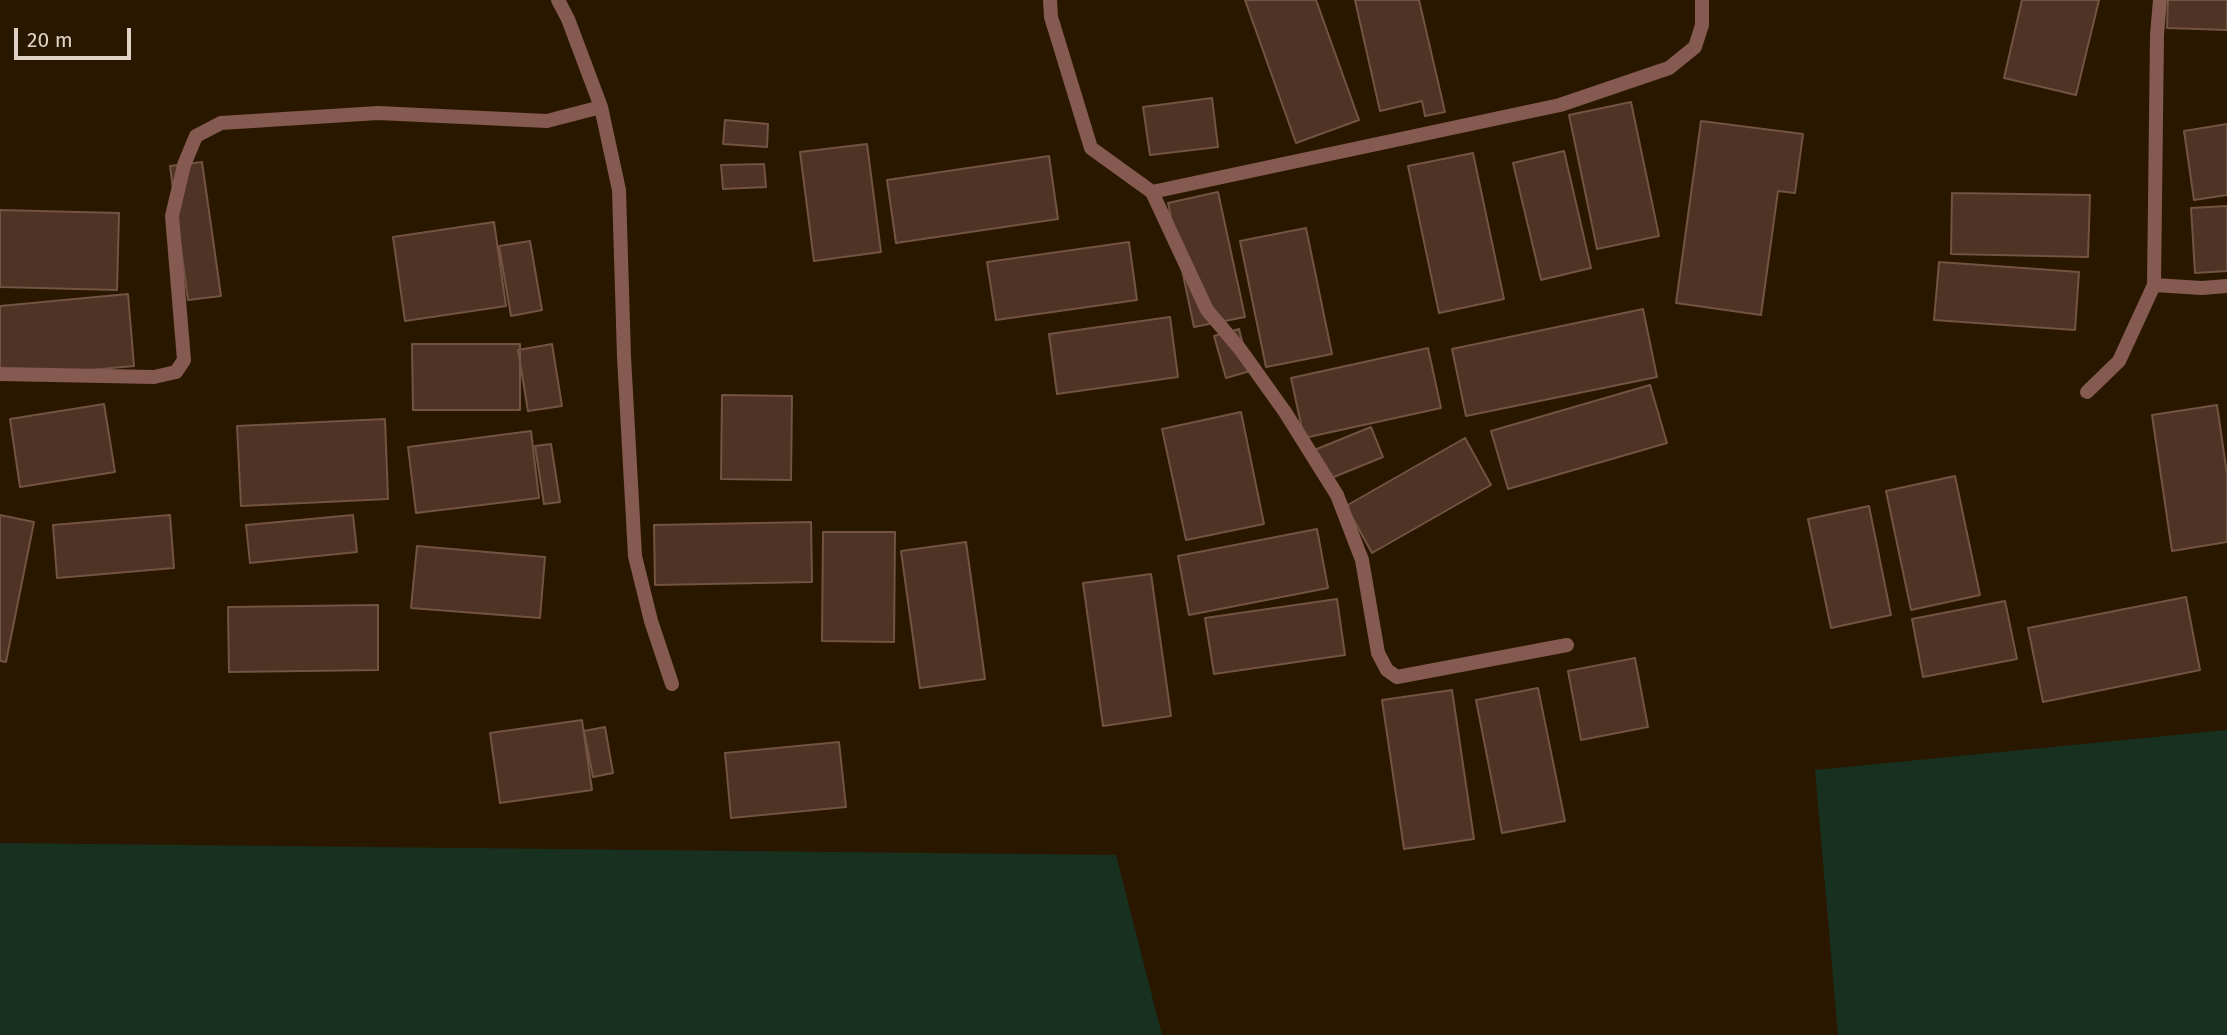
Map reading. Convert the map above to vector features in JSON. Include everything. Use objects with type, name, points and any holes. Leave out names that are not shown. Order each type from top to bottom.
[{"type":"street","points":[[558,0],[568,19],[601,107],[619,190],[624,357],[635,556],[651,621],[672,684]]},
{"type":"street","points":[[1050,0],[1051,17],[1091,148],[1152,192],[1207,310],[1240,349],[1337,495],[1362,560],[1378,653],[1387,670],[1397,677],[1567,645]]},
{"type":"street","points":[[1152,192],[1560,105],[1669,68],[1695,47],[1702,25],[1702,0]]},
{"type":"street","points":[[2087,392],[2119,361],[2154,285],[2157,35],[2160,0]]},
{"type":"street","points":[[0,374],[154,377],[176,372],[184,360],[172,216],[184,164],[197,136],[221,123],[378,113],[547,121],[601,107]]},
{"type":"street","points":[[2154,285],[2202,288],[2227,286]]},
{"type":"green space","points":[[2227,730],[2227,1035],[1838,1035],[1815,770]]},
{"type":"green space","points":[[0,843],[1116,855],[1162,1035],[0,1035]]},
{"type":"building","points":[[1245,0],[1316,0],[1359,120],[1296,143]]},
{"type":"building","points":[[1355,0],[1419,0],[1445,112],[1425,116],[1422,101],[1380,111]]},
{"type":"building","points":[[2022,0],[2099,0],[2076,95],[2004,78]]},
{"type":"building","points":[[2168,0],[2227,0],[2227,30],[2167,28]]},
{"type":"building","points":[[1212,98],[1218,147],[1150,155],[1143,107]]},
{"type":"building","points":[[1631,102],[1659,236],[1597,249],[1569,115]]},
{"type":"building","points":[[725,120],[768,124],[767,147],[723,144]]},
{"type":"building","points":[[1701,121],[1803,134],[1795,193],[1778,191],[1761,315],[1676,303]]},
{"type":"building","points":[[2227,124],[2227,195],[2194,200],[2184,131]]},
{"type":"building","points":[[867,144],[881,252],[814,261],[800,152]]},
{"type":"building","points":[[1564,151],[1591,268],[1541,280],[1513,163]]},
{"type":"building","points":[[1473,153],[1504,299],[1439,313],[1408,166]]},
{"type":"building","points":[[1049,156],[1058,219],[896,243],[887,180]]},
{"type":"building","points":[[202,162],[221,296],[188,300],[170,166]]},
{"type":"building","points":[[764,164],[766,187],[723,189],[721,165]]},
{"type":"building","points":[[1218,192],[1245,317],[1194,327],[1168,203]]},
{"type":"building","points":[[1952,193],[2090,195],[2088,257],[1951,254]]},
{"type":"building","points":[[2227,206],[2227,271],[2195,273],[2191,208]]},
{"type":"building","points":[[0,210],[119,213],[117,290],[0,287]]},
{"type":"building","points":[[494,222],[506,306],[405,321],[393,237]]},
{"type":"building","points":[[1306,228],[1332,354],[1266,367],[1240,241]]},
{"type":"building","points":[[530,241],[542,310],[511,316],[499,246]]},
{"type":"building","points":[[1129,242],[1137,300],[996,320],[987,262]]},
{"type":"building","points":[[1939,262],[2079,272],[2075,330],[1934,320]]},
{"type":"building","points":[[128,294],[134,366],[0,378],[0,306]]},
{"type":"building","points":[[1643,309],[1657,377],[1466,416],[1452,349]]},
{"type":"building","points":[[1170,317],[1178,377],[1057,394],[1049,334]]},
{"type":"building","points":[[1239,329],[1250,371],[1226,378],[1214,336]]},
{"type":"building","points":[[412,344],[520,344],[520,410],[413,410]]},
{"type":"building","points":[[552,344],[562,406],[528,411],[518,350]]},
{"type":"building","points":[[1428,348],[1441,408],[1304,438],[1291,378]]},
{"type":"building","points":[[1650,385],[1667,443],[1508,489],[1491,431]]},
{"type":"building","points":[[722,395],[792,396],[791,480],[721,479]]},
{"type":"building","points":[[104,404],[115,472],[20,487],[10,419]]},
{"type":"building","points":[[2217,405],[2227,474],[2227,542],[2172,551],[2152,415]]},
{"type":"building","points":[[1241,412],[1264,524],[1186,540],[1162,429]]},
{"type":"building","points":[[385,419],[388,499],[241,506],[237,426]]},
{"type":"building","points":[[1371,427],[1383,457],[1324,481],[1312,451]]},
{"type":"building","points":[[531,431],[539,498],[416,513],[408,447]]},
{"type":"building","points":[[1465,438],[1491,485],[1372,553],[1346,506]]},
{"type":"building","points":[[551,444],[560,502],[544,504],[535,446]]},
{"type":"building","points":[[1955,476],[1980,595],[1911,610],[1886,491]]},
{"type":"building","points":[[1869,506],[1891,615],[1831,628],[1808,519]]},
{"type":"building","points":[[0,515],[34,522],[6,662],[0,661]]},
{"type":"building","points":[[170,515],[174,568],[57,578],[53,525]]},
{"type":"building","points":[[353,515],[357,552],[250,563],[246,525]]},
{"type":"building","points":[[811,522],[812,582],[655,585],[654,525]]},
{"type":"building","points":[[1317,529],[1328,588],[1189,615],[1178,556]]},
{"type":"building","points":[[823,532],[895,532],[894,642],[822,641]]},
{"type":"building","points":[[966,542],[985,679],[920,688],[901,551]]},
{"type":"building","points":[[417,546],[545,557],[540,618],[411,608]]},
{"type":"building","points":[[1151,574],[1171,716],[1103,726],[1083,583]]},
{"type":"building","points":[[2186,597],[2200,670],[2043,702],[2028,628]]},
{"type":"building","points":[[1337,599],[1345,655],[1214,674],[1205,618]]},
{"type":"building","points":[[2005,601],[2017,659],[1923,677],[1912,619]]},
{"type":"building","points":[[378,605],[378,670],[229,672],[228,607]]},
{"type":"building","points":[[1635,658],[1648,727],[1581,740],[1568,671]]},
{"type":"building","points":[[1538,688],[1565,821],[1502,833],[1476,700]]},
{"type":"building","points":[[1452,690],[1474,839],[1404,849],[1382,700]]},
{"type":"building","points":[[582,720],[592,790],[500,803],[490,733]]},
{"type":"building","points":[[605,727],[613,773],[593,777],[584,731]]},
{"type":"building","points":[[839,742],[846,807],[731,818],[725,753]]}]
